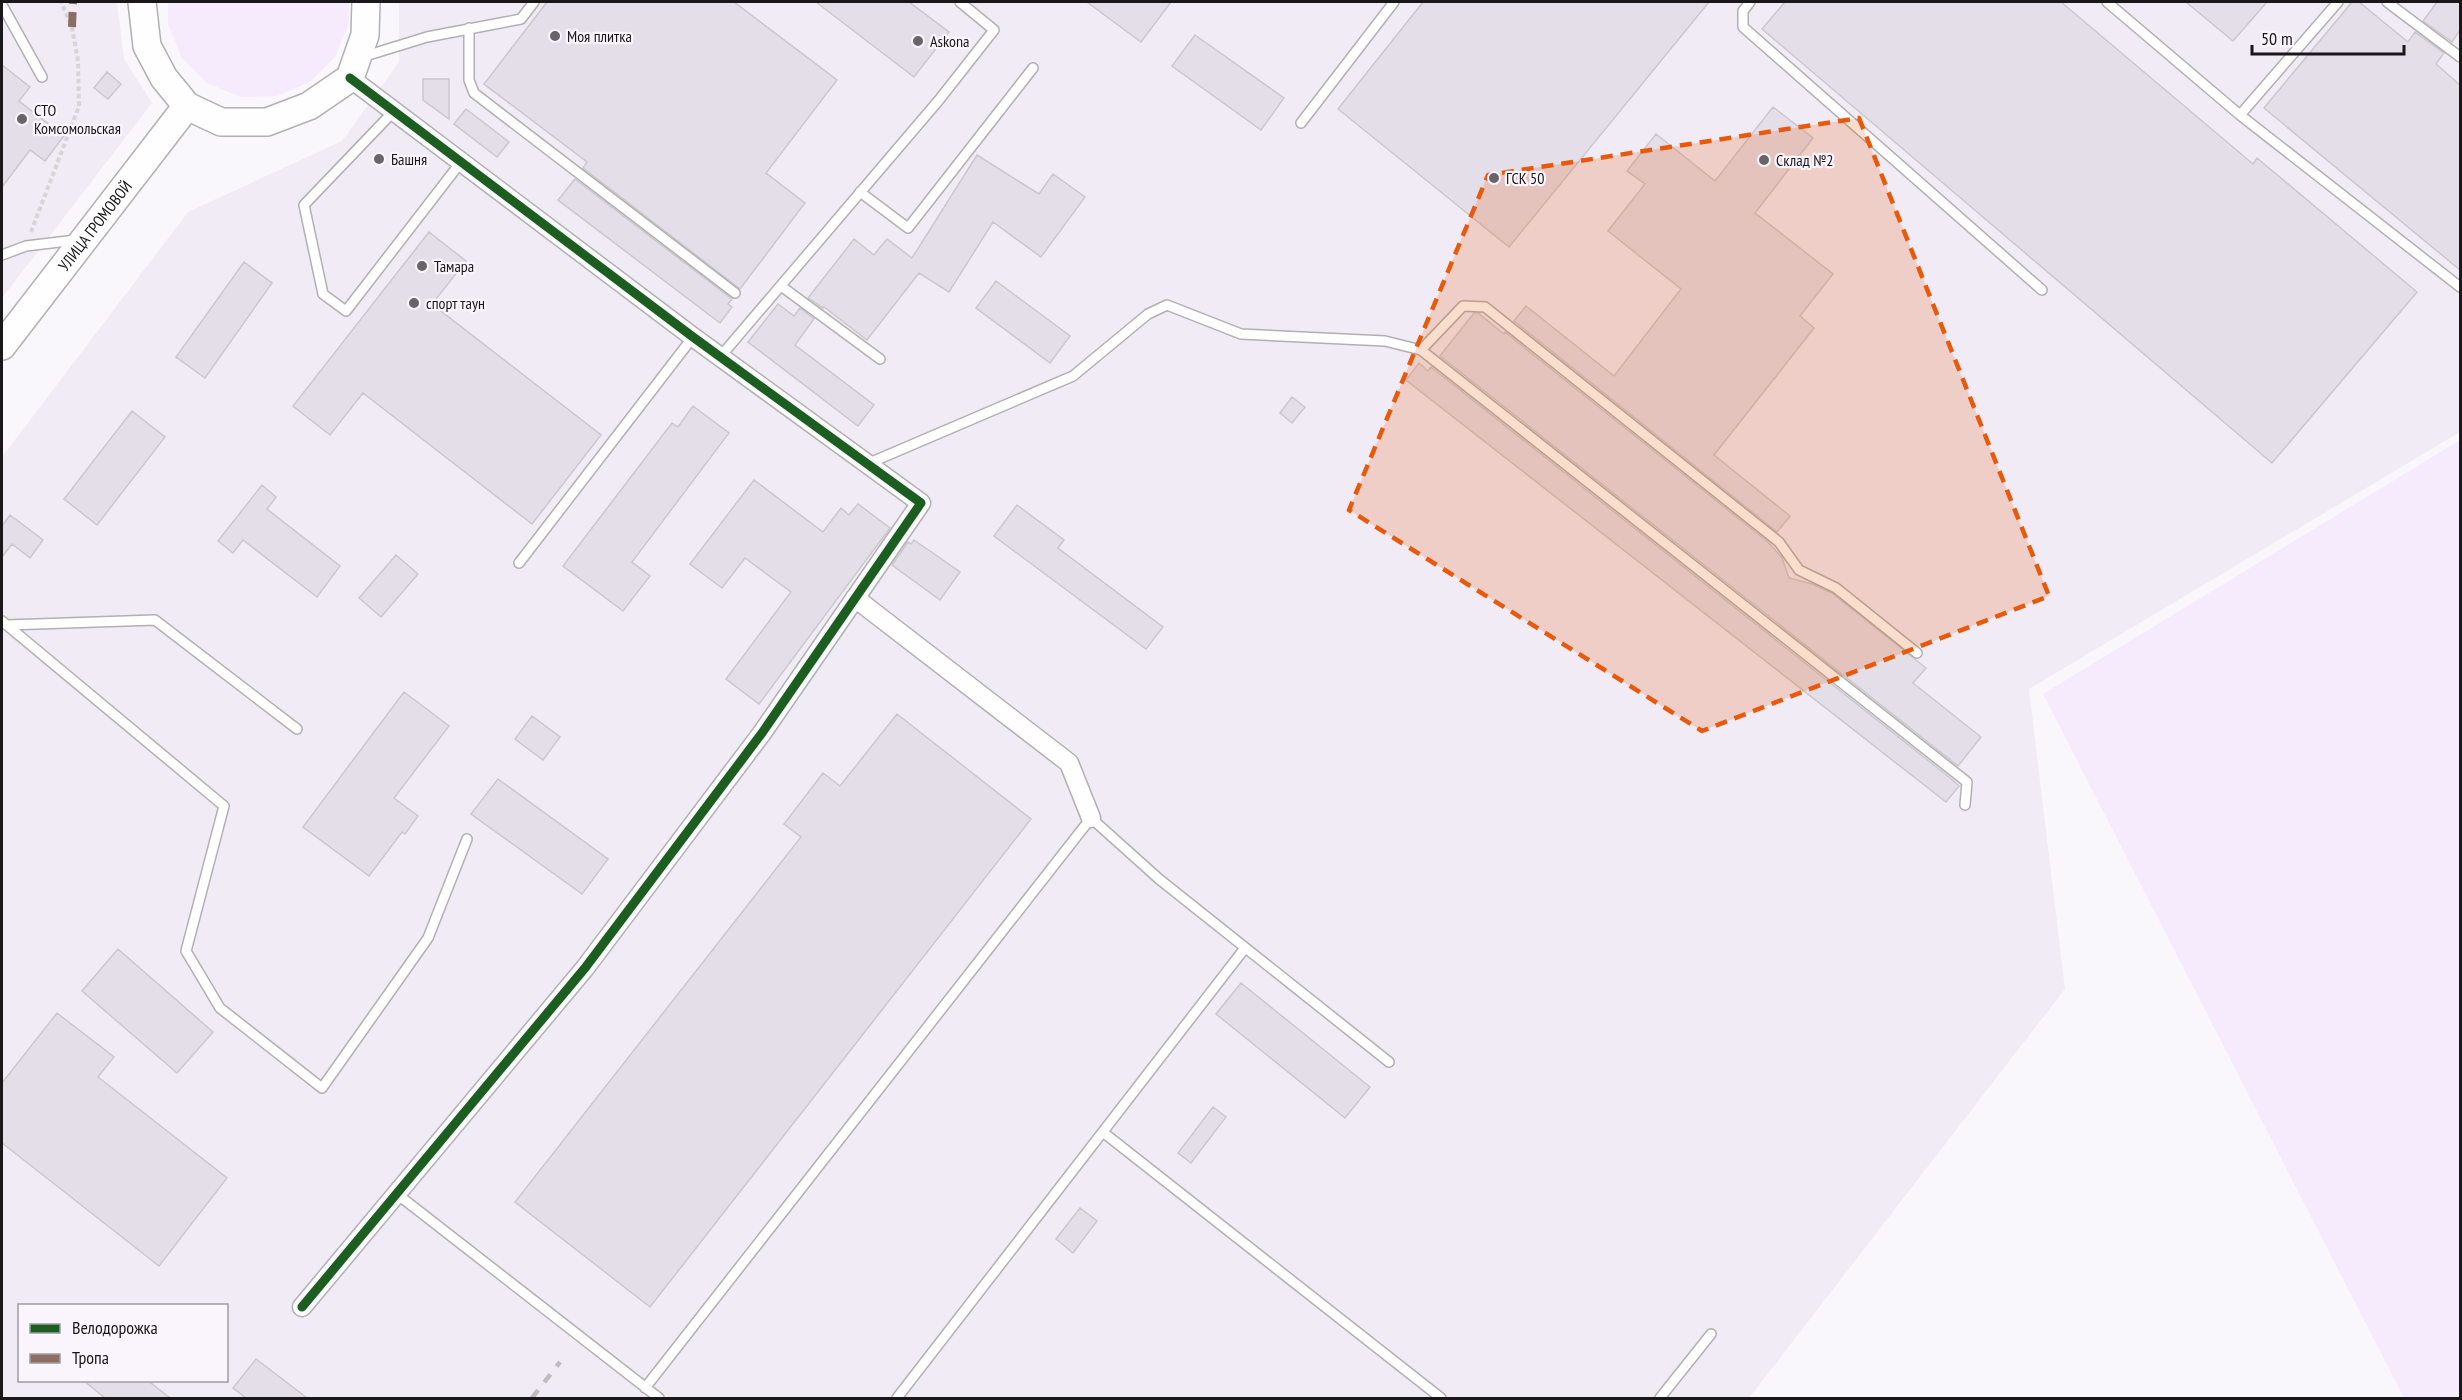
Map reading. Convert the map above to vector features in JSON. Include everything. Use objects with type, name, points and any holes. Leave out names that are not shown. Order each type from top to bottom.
[{"type":"main road","points":[[142,2],[147,46],[164,78],[187,106],[221,122],[267,122],[309,106],[354,68],[365,35],[366,2]]},
{"type":"main road","name":"УЛИЦА ГРОМОВОЙ","points":[[2,346],[187,106]]},
{"type":"street","points":[[302,1307],[585,968],[762,733],[921,503],[693,337],[394,111],[354,68]]},
{"type":"street","points":[[855,598],[1069,763],[1090,818]]},
{"type":"lane","points":[[354,68],[426,37],[521,19],[534,2]]},
{"type":"lane","points":[[720,357],[939,100],[994,30],[960,2]]},
{"type":"lane","points":[[1301,123],[1394,2]]},
{"type":"lane","points":[[1750,2],[1743,11],[1743,27],[2042,290]]},
{"type":"lane","points":[[2107,2],[2240,115],[2460,287]]},
{"type":"lane","points":[[2240,115],[2338,2]]},
{"type":"lane","points":[[2387,2],[2460,57]]},
{"type":"lane","points":[[2,5],[42,77]]},
{"type":"lane","points":[[469,28],[469,80],[474,93],[735,293]]},
{"type":"lane","points":[[860,192],[908,228],[1033,68]]},
{"type":"lane","points":[[394,111],[304,205],[323,294],[346,311],[461,162]]},
{"type":"lane","points":[[2,255],[26,246],[84,239]]},
{"type":"lane","points":[[781,286],[880,359]]},
{"type":"lane","points":[[867,464],[1072,376],[1148,314],[1167,305],[1241,334],[1385,341],[1421,350],[1966,782],[1965,805]]},
{"type":"lane","points":[[1421,350],[1463,306],[1485,307],[1779,542],[1799,570],[1836,588],[1917,653]]},
{"type":"lane","points":[[519,563],[693,337]]},
{"type":"lane","points":[[4,623],[155,620],[297,729]]},
{"type":"lane","points":[[4,623],[224,806],[186,951],[220,1008],[322,1088],[428,938],[467,839]]},
{"type":"lane","points":[[645,1388],[1090,818],[1159,879],[1389,1062]]},
{"type":"lane","points":[[897,1398],[1245,948]]},
{"type":"lane","points":[[1104,1133],[1441,1398]]},
{"type":"lane","points":[[396,1194],[659,1398]]},
{"type":"lane","points":[[1660,1398],[1711,1334]]},
{"type":"path","points":[[26,246],[79,106],[78,61],[72,27],[61,2]]},
{"type":"highlighted area","points":[[1859,118],[2049,596],[1702,731],[1349,510],[1488,175]]},
{"type":"shaded area","points":[[2,2],[117,2],[124,59],[152,103],[2,298]]},
{"type":"shaded area","points":[[168,2],[349,2],[349,23],[335,57],[310,82],[277,96],[241,97],[207,83],[182,58],[168,24]]},
{"type":"shaded area","points":[[399,2],[2460,2],[2460,432],[2029,689],[2065,989],[1749,1398],[2,1398],[2,457],[188,212],[342,141],[399,62]]},
{"type":"shaded area","points":[[2460,440],[2460,1398],[2404,1398],[2043,694]]},
{"type":"building","points":[[547,2],[734,2],[837,80],[766,173],[805,203],[740,289],[583,168],[587,162],[484,84]]},
{"type":"building","points":[[816,2],[909,2],[949,32],[914,77]]},
{"type":"building","points":[[1087,2],[1171,2],[1141,42]]},
{"type":"building","name":"ГСК 50","points":[[1423,2],[1709,2],[1509,247],[1338,109]]},
{"type":"building","points":[[1785,2],[2061,2],[2253,164],[2257,158],[2417,292],[2272,463],[1762,29]]},
{"type":"building","points":[[2186,2],[2267,2],[2233,41]]},
{"type":"building","points":[[2352,2],[2359,2],[2408,42],[2415,32],[2444,53],[2436,64],[2460,85],[2460,270],[2264,108]]},
{"type":"building","points":[[2437,2],[2460,2],[2460,30],[2452,42],[2423,21]]},
{"type":"building","points":[[1195,35],[1284,98],[1261,130],[1172,66]]},
{"type":"building","name":"СТО Комсомольская","points":[[2,65],[30,87],[19,101],[64,136],[45,161],[30,150],[2,187]]},
{"type":"building","points":[[107,72],[121,84],[108,99],[94,88]]},
{"type":"building","points":[[423,79],[449,79],[449,119],[423,100]]},
{"type":"building","points":[[1773,107],[1813,138],[1755,213],[1833,274],[1800,316],[1814,328],[1714,455],[1790,516],[1777,532],[1514,321],[1526,306],[1614,376],[1681,289],[1608,231],[1645,184],[1627,171],[1656,134],[1715,181]]},
{"type":"building","points":[[466,109],[509,142],[497,157],[454,124]]},
{"type":"building","points":[[977,155],[1039,194],[1053,174],[1085,197],[1041,257],[993,222],[949,292],[919,273],[867,340],[824,307],[808,298],[854,239],[874,255],[887,239],[912,258]]},
{"type":"building","points":[[575,179],[732,299],[728,304],[732,307],[720,323],[558,200]]},
{"type":"building","points":[[429,232],[466,261],[432,304],[601,435],[532,524],[363,393],[330,435],[293,406]]},
{"type":"building","points":[[244,262],[272,283],[205,378],[176,357]]},
{"type":"building","points":[[996,281],[1070,336],[1050,363],[976,308]]},
{"type":"building","points":[[778,304],[794,316],[800,308],[814,319],[795,345],[874,405],[858,426],[748,342]]},
{"type":"building","points":[[1474,313],[1478,313],[1504,334],[1505,332],[1768,542],[1782,558],[1789,578],[1812,584],[1832,593],[1926,668],[1913,683],[1981,737],[1958,766],[1440,356]]},
{"type":"building","points":[[1419,363],[1428,371],[1431,367],[1959,786],[1946,802],[1406,380]]},
{"type":"building","points":[[1292,397],[1305,407],[1292,423],[1280,413]]},
{"type":"building","points":[[693,406],[729,433],[632,562],[650,576],[623,611],[563,566],[672,423],[678,427]]},
{"type":"building","points":[[132,411],[165,437],[97,525],[64,499]]},
{"type":"building","points":[[754,480],[823,532],[841,508],[849,515],[858,504],[890,528],[759,704],[726,679],[791,592],[745,558],[722,588],[690,564]]},
{"type":"building","points":[[262,485],[276,497],[267,509],[340,566],[317,597],[243,540],[233,553],[218,541]]},
{"type":"building","points":[[1017,505],[1064,540],[1058,548],[1163,627],[1146,649],[994,536]]},
{"type":"building","points":[[10,515],[43,540],[30,558],[12,544],[2,557],[2,526]]},
{"type":"building","points":[[914,540],[960,572],[940,600],[892,565],[908,542],[911,544]]},
{"type":"building","points":[[396,555],[418,574],[381,617],[359,598]]},
{"type":"building","points":[[404,692],[449,726],[394,798],[418,816],[405,834],[402,832],[369,876],[303,827]]},
{"type":"building","points":[[897,714],[1031,819],[650,1307],[515,1202],[801,837],[784,824],[823,773],[840,786]]},
{"type":"building","points":[[532,716],[560,737],[543,760],[515,739]]},
{"type":"building","points":[[498,779],[608,859],[582,894],[471,814]]},
{"type":"building","points":[[118,949],[213,1032],[177,1073],[82,991]]},
{"type":"building","points":[[1241,983],[1370,1087],[1345,1118],[1216,1014]]},
{"type":"building","points":[[57,1013],[114,1057],[98,1077],[227,1178],[159,1266],[2,1143],[2,1083]]},
{"type":"building","points":[[1213,1107],[1226,1117],[1191,1163],[1178,1153]]},
{"type":"building","points":[[1080,1208],[1097,1221],[1073,1253],[1056,1239]]},
{"type":"building","points":[[256,1359],[307,1398],[246,1398],[233,1388]]},
{"type":"building","points":[[85,1382],[150,1382],[170,1398],[105,1398]]},
{"type":"railway","points":[[532,1398],[560,1362]]},
{"type":"marked path","points":[[72,27],[73,2]]},
{"type":"cycle path","points":[[302,1307],[585,968],[762,733],[921,503],[693,337],[350,78]]},
{"type":"place","name":"Моя плитка","points":[[555,36]]},
{"type":"place","name":"Askona","points":[[918,41]]},
{"type":"place","name":"СТО Комсомольская","points":[[22,119]]},
{"type":"place","name":"Башня","points":[[379,159]]},
{"type":"place","name":"Склад №2","points":[[1764,160]]},
{"type":"place","name":"ГСК 50","points":[[1494,178]]},
{"type":"place","name":"Тамара","points":[[422,266]]},
{"type":"place","name":"спорт таун","points":[[414,303]]}]
